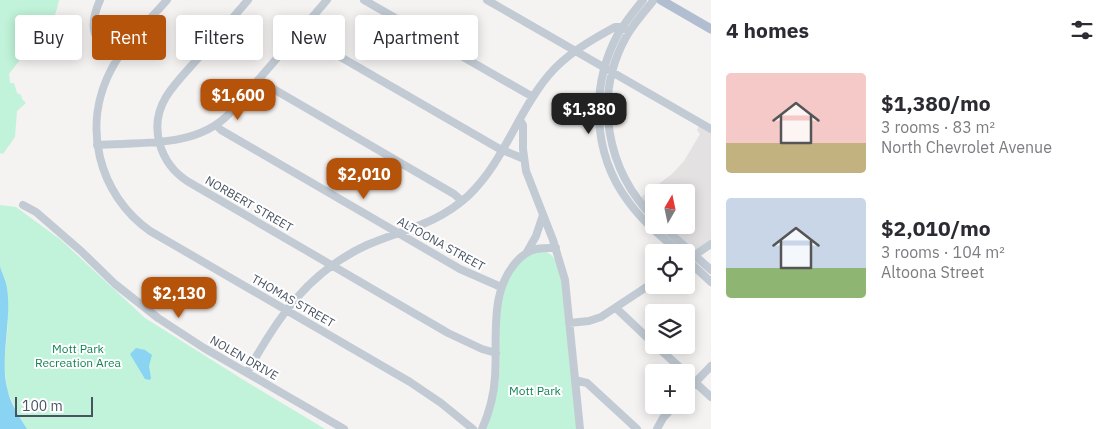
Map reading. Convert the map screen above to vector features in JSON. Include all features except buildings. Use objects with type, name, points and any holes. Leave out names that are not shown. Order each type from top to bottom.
[{"type":"main road","points":[[660,0],[711,29]]},
{"type":"street","points":[[95,15],[100,0]]},
{"type":"street","name":"THOMAS STREET","points":[[154,15],[167,0]]},
{"type":"street","name":"NORBERT STREET","points":[[248,0],[166,97],[158,118],[158,141],[169,164],[184,180],[332,266],[458,338],[496,353]]},
{"type":"street","points":[[314,15],[327,0]]},
{"type":"street","points":[[364,0],[533,97]]},
{"type":"street","points":[[487,0],[711,129]]},
{"type":"street","points":[[626,29],[643,0]]},
{"type":"street","points":[[654,0],[612,45],[608,70],[608,125],[619,179],[627,200],[638,214],[670,244]]},
{"type":"street","points":[[246,372],[285,310],[302,290],[332,266],[366,246],[431,221],[462,201],[484,178],[533,97],[551,72],[576,51],[615,27],[626,29]]},
{"type":"street","name":"THOMAS STREET","points":[[117,60],[107,77],[99,102],[96,121],[97,145],[102,167],[112,189],[126,209],[139,222],[162,238],[410,382],[473,429]]},
{"type":"street","points":[[97,145],[189,138],[216,126],[275,60]]},
{"type":"street","points":[[345,60],[502,150],[524,159]]},
{"type":"street","points":[[258,80],[454,194],[462,201]]},
{"type":"street","points":[[520,120],[524,125],[524,159],[529,179],[556,248],[565,280],[580,429]]},
{"type":"street","name":"ALTOONA STREET","points":[[216,126],[399,234],[460,268],[501,287]]},
{"type":"street","points":[[619,179],[645,208]]},
{"type":"street","name":"NOLEN DRIVE","points":[[23,205],[36,212],[151,314],[188,339],[344,429]]},
{"type":"street","points":[[482,429],[490,407],[494,387],[497,308],[501,287],[510,269],[527,252],[536,236],[543,215]]},
{"type":"street","points":[[671,234],[682,244]]},
{"type":"street","points":[[695,254],[711,244]]},
{"type":"street","points":[[527,252],[538,248],[556,248]]},
{"type":"street","points":[[695,256],[711,270]]},
{"type":"street","points":[[695,268],[711,282]]},
{"type":"street","points":[[569,323],[598,319],[645,288]]},
{"type":"street","points":[[616,308],[645,336]]},
{"type":"street","points":[[664,354],[675,364]]},
{"type":"street","points":[[711,366],[695,382],[711,397]]},
{"type":"street","points":[[575,380],[587,383],[637,429]]},
{"type":"street","points":[[658,429],[667,414]]},
{"type":"shaded area","points":[[699,126],[711,132],[711,240],[695,250],[695,244],[687,244],[676,234],[695,234],[695,184],[659,184],[672,174],[684,161],[700,134],[697,130]]},
{"type":"shaded area","points":[[645,194],[645,204],[640,198]]},
{"type":"green space","points":[[0,0],[59,0],[55,15],[15,15],[15,60],[20,60],[9,74],[10,83],[14,83],[17,93],[21,95],[26,103],[17,111],[15,137],[3,154],[0,153]]},
{"type":"green space","name":"Mott Park Recreation Area","points":[[0,205],[16,207],[61,240],[145,318],[325,429],[27,429],[15,409],[7,390],[4,363],[8,324],[7,287],[0,266]]},
{"type":"green space","name":"Mott Park","points":[[542,251],[553,257],[561,276],[577,429],[485,429],[494,404],[499,377],[500,318],[504,289],[510,276],[524,259]]},
{"type":"water","points":[[0,266],[6,285],[8,301],[5,376],[8,394],[27,429],[0,429]]},
{"type":"water","points":[[136,348],[145,350],[152,355],[149,366],[150,380],[145,379],[130,354]]}]
